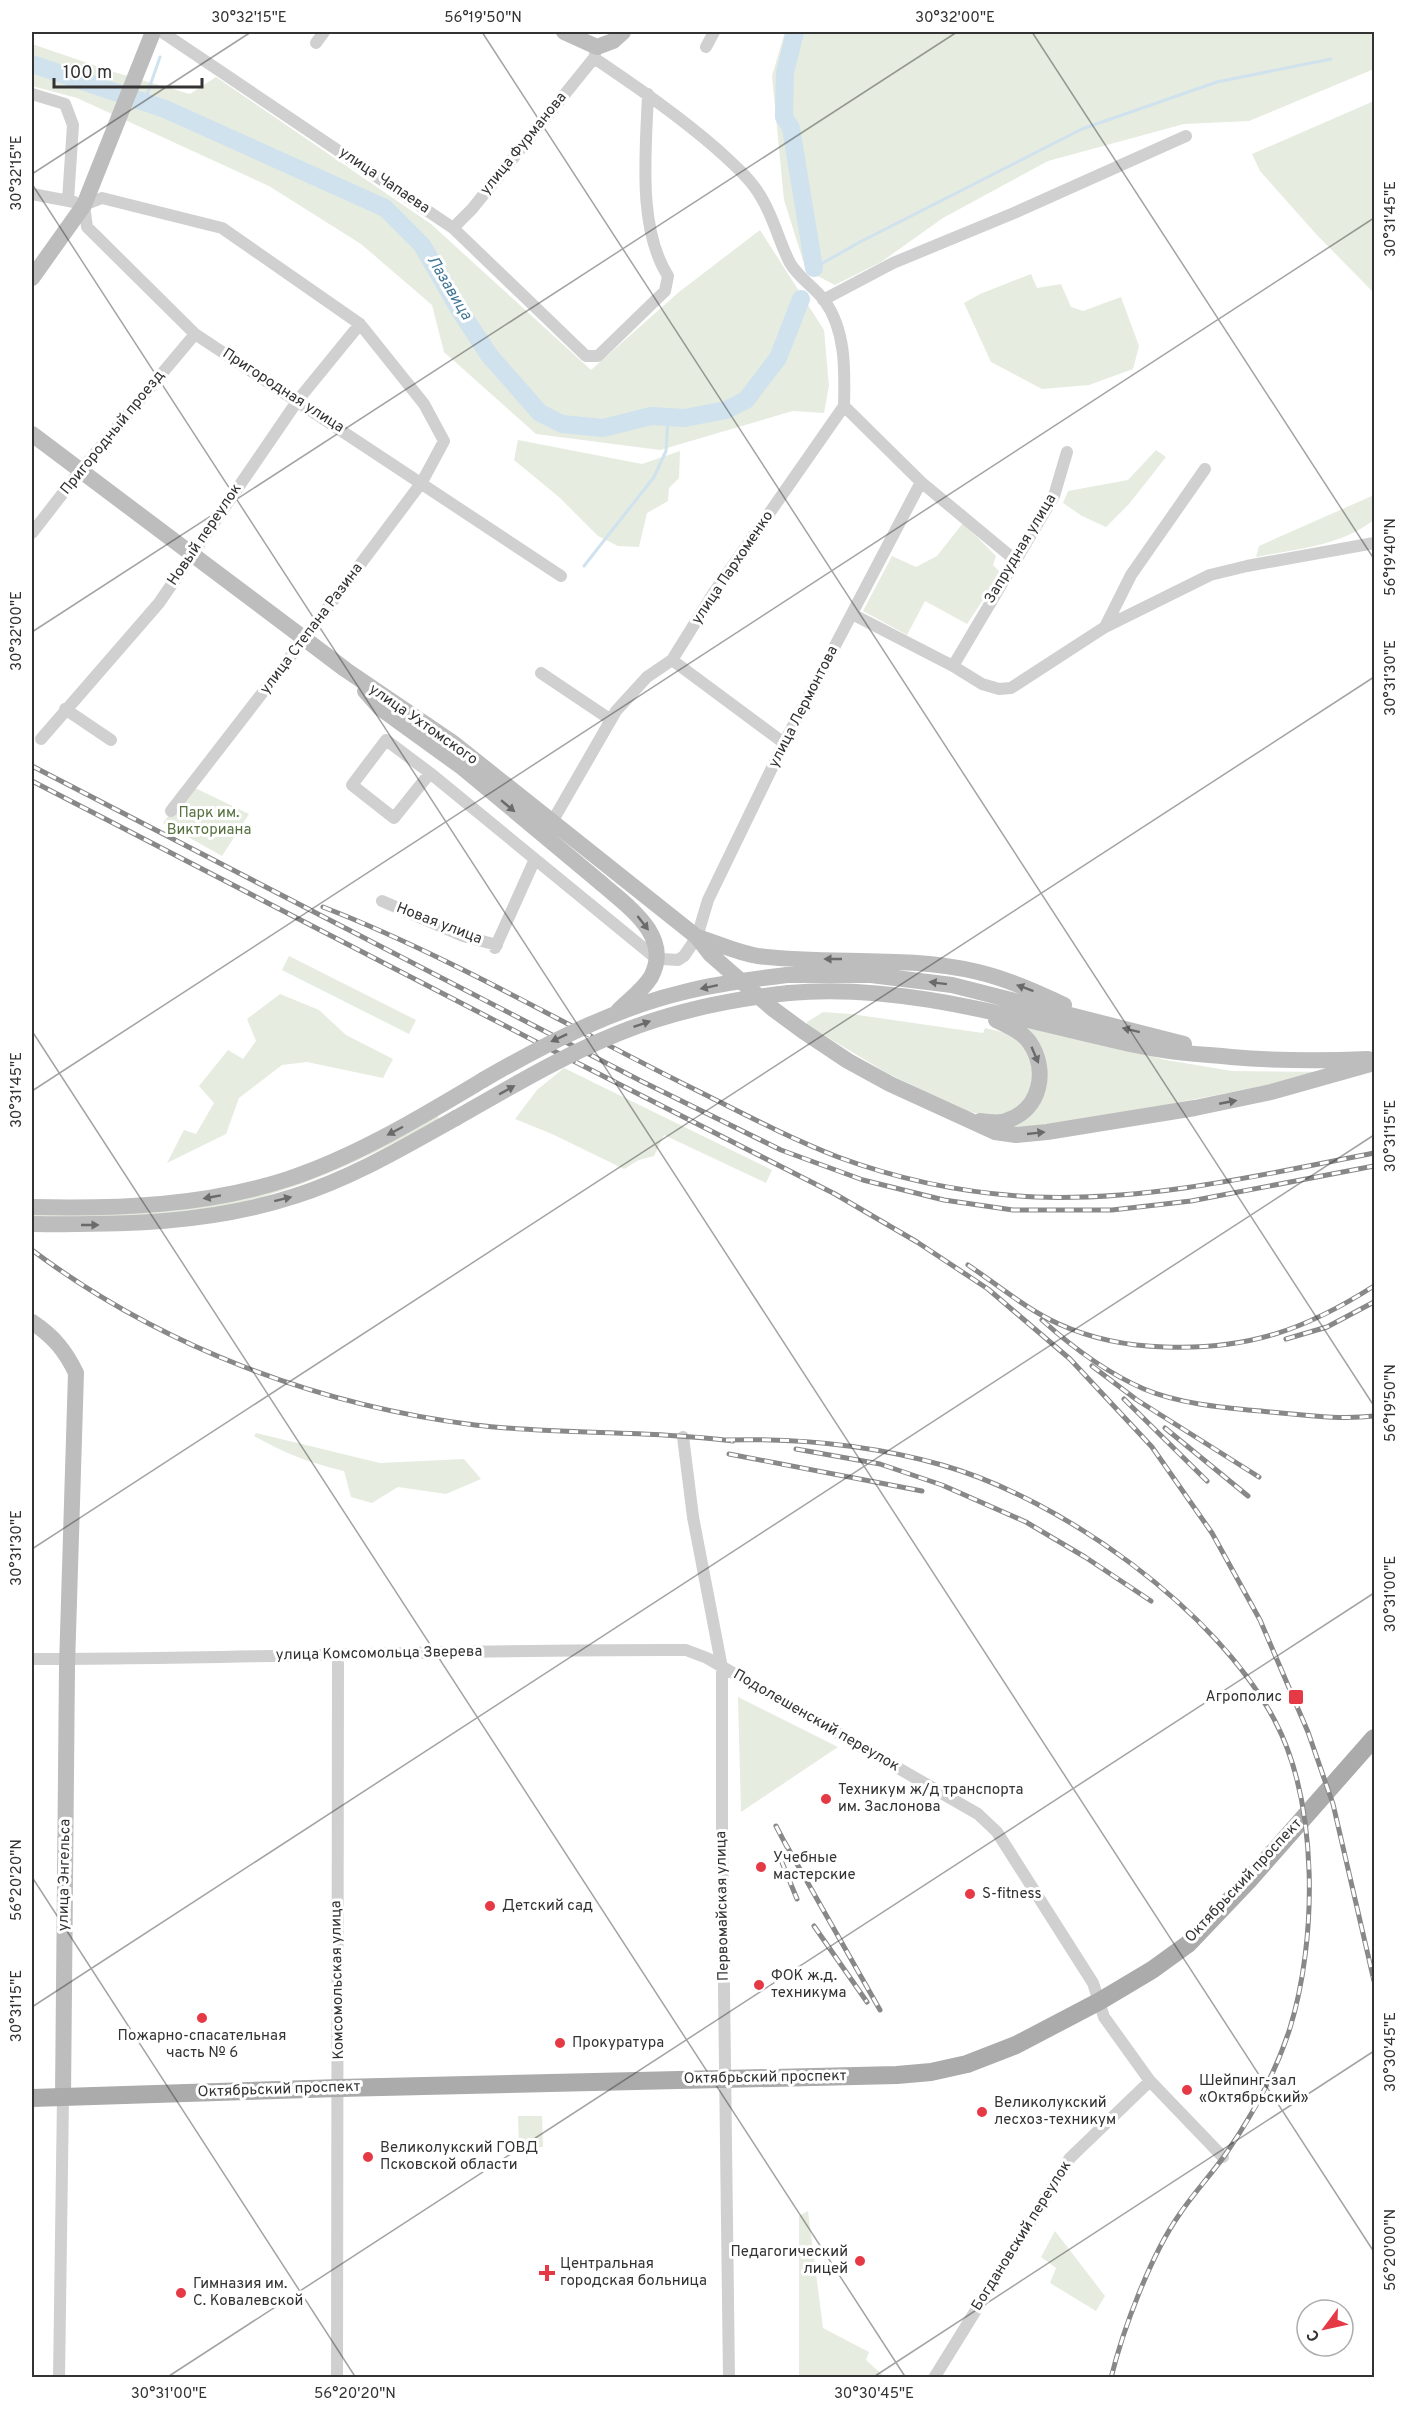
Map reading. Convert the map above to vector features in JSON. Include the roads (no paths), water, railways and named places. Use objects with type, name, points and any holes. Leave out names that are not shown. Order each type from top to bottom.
[{"type":"main road","points":[[32,278],[76,202],[116,123],[153,32]]},
{"type":"main road","points":[[564,32],[595,53]]},
{"type":"main road","name":"улица Фурманова","points":[[595,53],[623,32]]},
{"type":"main road","name":"улица Ухтомского","points":[[32,434],[346,670],[452,742],[697,937],[710,954],[802,1031],[879,1078],[960,1117],[995,1132],[1016,1135],[1047,1132],[1240,1100],[1374,1061]]},
{"type":"main road","points":[[346,670],[380,708],[463,768],[639,916],[649,928],[656,946],[655,967],[650,978],[613,1016]]},
{"type":"main road","points":[[697,937],[756,956],[884,961],[979,972],[1033,990],[1097,1021]]},
{"type":"main road","points":[[32,1207],[95,1208],[164,1204],[217,1197],[287,1179],[344,1156],[446,1102],[535,1050],[613,1016],[685,992],[733,981],[787,975],[870,975],[952,985],[1228,1056]]},
{"type":"main road","points":[[32,1224],[152,1224],[211,1216],[294,1196],[352,1173],[549,1066],[621,1032],[740,999],[789,993],[841,991],[871,993],[974,1008],[1141,1047],[1198,1056],[1315,1062],[1374,1061]]},
{"type":"main road","points":[[960,1117],[995,1122],[1008,1120],[1028,1106],[1036,1096],[1040,1085],[1041,1072],[1038,1058],[1029,1041],[1015,1029],[974,1008]]},
{"type":"main road","name":"улица Энгельса","points":[[32,1322],[49,1334],[66,1352],[76,1373],[68,1659],[63,2097]]},
{"type":"main road","name":"Октябрьский проспект","points":[[32,2098],[339,2088],[897,2075],[931,2072],[967,2064],[1016,2045],[1100,2001],[1152,1970],[1188,1944],[1374,1740]]},
{"type":"street","name":"улица Чапаева","points":[[162,32],[453,228],[586,356],[598,356],[665,291],[668,276],[659,262],[652,240],[649,215],[645,165],[648,94]]},
{"type":"street","points":[[316,43],[324,32]]},
{"type":"street","points":[[706,47],[714,32]]},
{"type":"street","name":"улица Фурманова","points":[[453,228],[472,209],[595,53]]},
{"type":"street","points":[[595,53],[696,131],[734,165],[760,194],[775,223],[791,265],[823,300],[837,327],[843,354],[844,405],[921,482],[1015,560]]},
{"type":"street","points":[[32,94],[64,104],[73,125],[76,202]]},
{"type":"street","points":[[823,300],[893,263],[1186,136]]},
{"type":"street","points":[[32,194],[76,202],[102,198],[222,228],[360,324]]},
{"type":"street","name":"Пригородная улица","points":[[76,202],[87,227],[195,334],[561,576]]},
{"type":"street","name":"Новый переулок","points":[[41,739],[159,603],[298,400],[360,324]]},
{"type":"street","name":"улица Степана Разина","points":[[171,811],[422,482],[444,441],[424,404],[360,324]]},
{"type":"street","name":"Пригородный проезд","points":[[32,533],[81,470],[195,334]]},
{"type":"street","name":"улица Пархоменко","points":[[552,822],[616,711],[647,677],[672,660],[713,594],[844,405]]},
{"type":"street","name":"Запрудная улица","points":[[952,666],[1054,496],[1067,453]]},
{"type":"street","points":[[1105,627],[1131,575],[1205,469]]},
{"type":"street","name":"улица Лермонтова","points":[[697,937],[708,900],[784,743],[921,482]]},
{"type":"street","points":[[852,614],[982,684],[999,689],[1011,688],[1105,627],[1210,575],[1374,543]]},
{"type":"street","points":[[672,660],[784,743]]},
{"type":"street","points":[[541,674],[611,720]]},
{"type":"street","points":[[65,709],[111,740]]},
{"type":"street","points":[[430,773],[394,818],[352,785],[386,740],[430,773],[652,955],[662,959],[678,960],[684,956],[697,937]]},
{"type":"street","name":"Новая улица","points":[[381,901],[463,936],[496,946],[535,859]]},
{"type":"street","name":"Первомайская улица","points":[[683,1437],[693,1517],[722,1668],[729,2378]]},
{"type":"street","name":"улица Комсомольца Зверева","points":[[32,1659],[536,1650],[686,1650],[707,1658],[722,1668]]},
{"type":"street","name":"Комсомольская улица","points":[[337,2378],[338,1655]]},
{"type":"street","name":"Подолешенский переулок","points":[[722,1668],[978,1814],[998,1832],[1094,1983],[1104,2017],[1150,2081],[1223,2157]]},
{"type":"street","name":"Богдановский переулок","points":[[934,2378],[1070,2158],[1150,2081]]},
{"type":"street","name":"улица Энгельса","points":[[59,2378],[63,2097]]},
{"type":"waterway","name":"Лазавица","points":[[795,32],[785,73],[784,117],[791,128],[814,268]]},
{"type":"waterway","points":[[144,103],[160,57]]},
{"type":"waterway","points":[[814,268],[860,242],[1082,129],[1217,82],[1331,59]]},
{"type":"waterway","name":"Лазавица","points":[[32,64],[165,109],[385,208],[422,245],[489,355],[540,413],[562,424],[603,428],[651,416],[684,418],[726,410],[746,400],[778,358],[801,299]]},
{"type":"waterway","points":[[584,566],[654,477],[666,451],[668,417]]},
{"type":"railway","points":[[32,766],[641,1081],[781,1150],[863,1180],[944,1200],[1013,1210],[1112,1210],[1191,1201],[1374,1166]]},
{"type":"railway","points":[[32,781],[835,1194],[917,1242],[988,1289],[1070,1359],[1152,1447],[1212,1533],[1260,1620],[1308,1732],[1333,1804],[1374,1981]]},
{"type":"railway","points":[[323,907],[465,971],[784,1134],[838,1157],[910,1179],[986,1193],[1036,1197],[1121,1195],[1206,1185],[1374,1153]]},
{"type":"railway","points":[[32,1250],[81,1284],[133,1315],[186,1342],[242,1366],[357,1403],[416,1416],[475,1425],[669,1435],[733,1441]]},
{"type":"railway","points":[[968,1265],[1024,1304],[1059,1324],[1098,1338],[1151,1346],[1195,1347],[1249,1341],[1275,1334],[1324,1315],[1374,1286]]},
{"type":"railway","points":[[1286,1339],[1327,1327],[1374,1302]]},
{"type":"railway","points":[[1042,1320],[1065,1340],[1103,1367],[1130,1383],[1174,1399],[1238,1409],[1322,1417],[1374,1416]]},
{"type":"railway","points":[[1092,1366],[1137,1400],[1259,1477]]},
{"type":"railway","points":[[1124,1399],[1207,1481]]},
{"type":"railway","points":[[1165,1428],[1248,1496]]},
{"type":"railway","points":[[726,1440],[781,1440],[835,1444],[889,1452],[942,1465],[988,1481],[1036,1504],[1085,1532],[1132,1564],[1176,1600],[1215,1639],[1249,1680],[1275,1721],[1289,1755],[1300,1792],[1309,1873],[1309,1914],[1305,1955],[1290,2028],[1270,2079],[1253,2110],[1225,2155],[1179,2215],[1158,2250],[1130,2315],[1111,2378]]},
{"type":"railway","points":[[796,1449],[880,1464],[942,1485],[1026,1522],[1085,1557],[1151,1601]]},
{"type":"railway","points":[[729,1454],[922,1491]]},
{"type":"railway","points":[[776,1826],[787,1847]]},
{"type":"railway","points":[[784,1841],[880,2010]]},
{"type":"railway","points":[[781,1860],[797,1899]]},
{"type":"railway","points":[[814,1926],[867,2002]]},
{"type":"place","name":"Агрополис","points":[[1296,1697]]},
{"type":"place","name":"Техникум ж/д транспорта им. Заслонова","points":[[826,1799]]},
{"type":"place","name":"Учебные мастерские","points":[[761,1867]]},
{"type":"place","name":"S-fitness","points":[[970,1894]]},
{"type":"place","name":"Детский сад","points":[[490,1906]]},
{"type":"place","name":"ФОК ж.д. техникума","points":[[759,1985]]},
{"type":"place","name":"Пожарно-спасательная часть № 6","points":[[202,2018]]},
{"type":"place","name":"Прокуратура","points":[[560,2043]]},
{"type":"place","name":"Шейпинг-зал «Октябрьский»","points":[[1187,2090]]},
{"type":"place","name":"Великолукский лесхоз-техникум","points":[[982,2112]]},
{"type":"place","name":"Великолукский ГОВД Псковской области","points":[[368,2157]]},
{"type":"place","name":"Педагогический лицей","points":[[860,2261]]},
{"type":"place","name":"Центральная городская больница","points":[[547,2273]]},
{"type":"place","name":"Гимназия им. С. Ковалевской","points":[[181,2293]]},
{"type":"park label","name":"Парк им. Викториана","points":[[209,822]]}]
